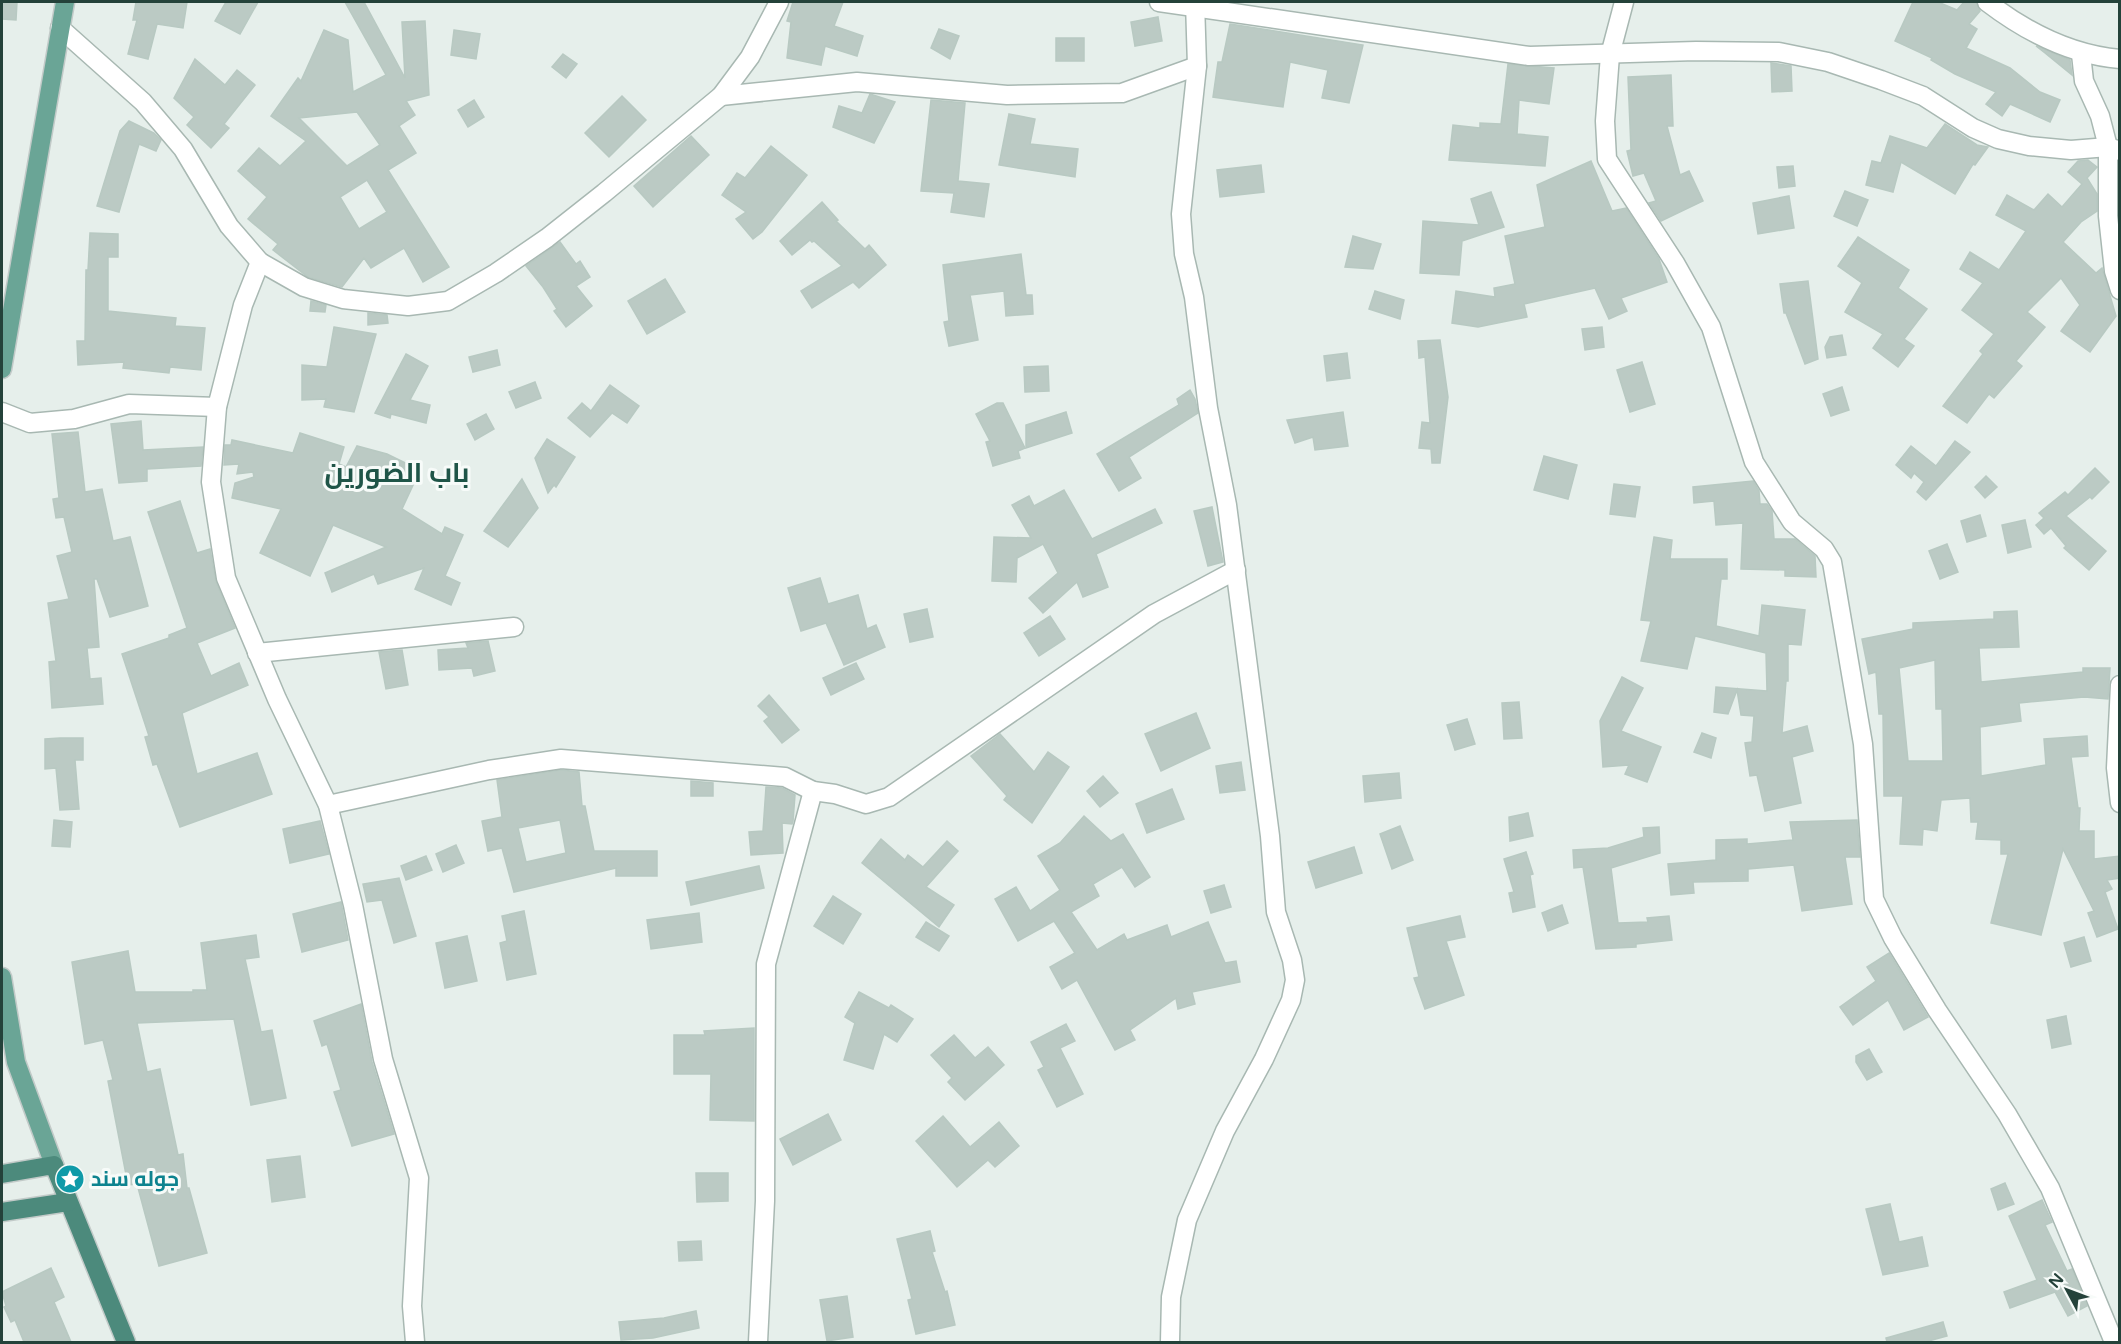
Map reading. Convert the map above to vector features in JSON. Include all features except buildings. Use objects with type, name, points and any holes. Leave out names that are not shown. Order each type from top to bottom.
[{"type":"highway","points":[[2,1174],[54,1166],[126,1342]]},
{"type":"highway","points":[[2,1212],[68,1202]]},
{"type":"main road","points":[[2,369],[65,2]]},
{"type":"main road","points":[[2,977],[15,1062],[54,1166]]},
{"type":"street","points":[[60,28],[149,110],[183,149],[228,226],[260,262],[304,287],[344,299],[408,306],[448,301],[496,273],[547,238],[721,96],[750,57],[780,2]]},
{"type":"street","points":[[1159,2],[1195,4],[1529,56],[1696,51],[1779,52],[1828,62],[1923,96],[1973,128],[1998,139],[2029,146],[2071,150],[2114,149]]},
{"type":"street","points":[[1624,2],[1611,55],[1605,121],[1606,159],[1675,263],[1711,327],[1754,462],[1792,522],[1824,549],[1832,562],[1863,744],[1874,899],[1898,947],[2007,1114],[2050,1188],[2114,1342]]},
{"type":"street","points":[[1986,2],[2047,39],[2081,54],[2120,59]]},
{"type":"street","points":[[1170,1342],[1171,1297],[1187,1220],[1225,1131],[1264,1059],[1292,1000],[1295,980],[1292,960],[1276,912],[1270,836],[1227,505],[1208,408],[1194,297],[1184,254],[1181,214],[1197,66],[1195,4]]},
{"type":"street","points":[[2081,54],[2084,81],[2114,149],[2108,216],[2114,270],[2120,290]]},
{"type":"street","points":[[721,96],[857,82],[1006,95],[1122,93],[1197,66]]},
{"type":"street","points":[[260,262],[243,305],[217,407],[211,482],[226,578],[257,653],[328,805],[353,905],[383,1059],[419,1178],[412,1306],[414,1342]]},
{"type":"street","points":[[2,412],[30,423],[74,419],[129,404],[217,407]]},
{"type":"street","points":[[328,805],[489,770],[561,759],[785,777],[813,791],[835,794],[866,804],[889,796],[1154,614],[1236,570]]},
{"type":"street","points":[[257,653],[514,627]]},
{"type":"street","points":[[2120,685],[2116,768],[2120,803]]},
{"type":"street","points":[[758,1342],[765,1201],[766,964],[813,791]]},
{"type":"place","name":"جوله سند","points":[[70,1179]]},
{"type":"district","name":"باب الضورين","points":[[397,473]]}]
